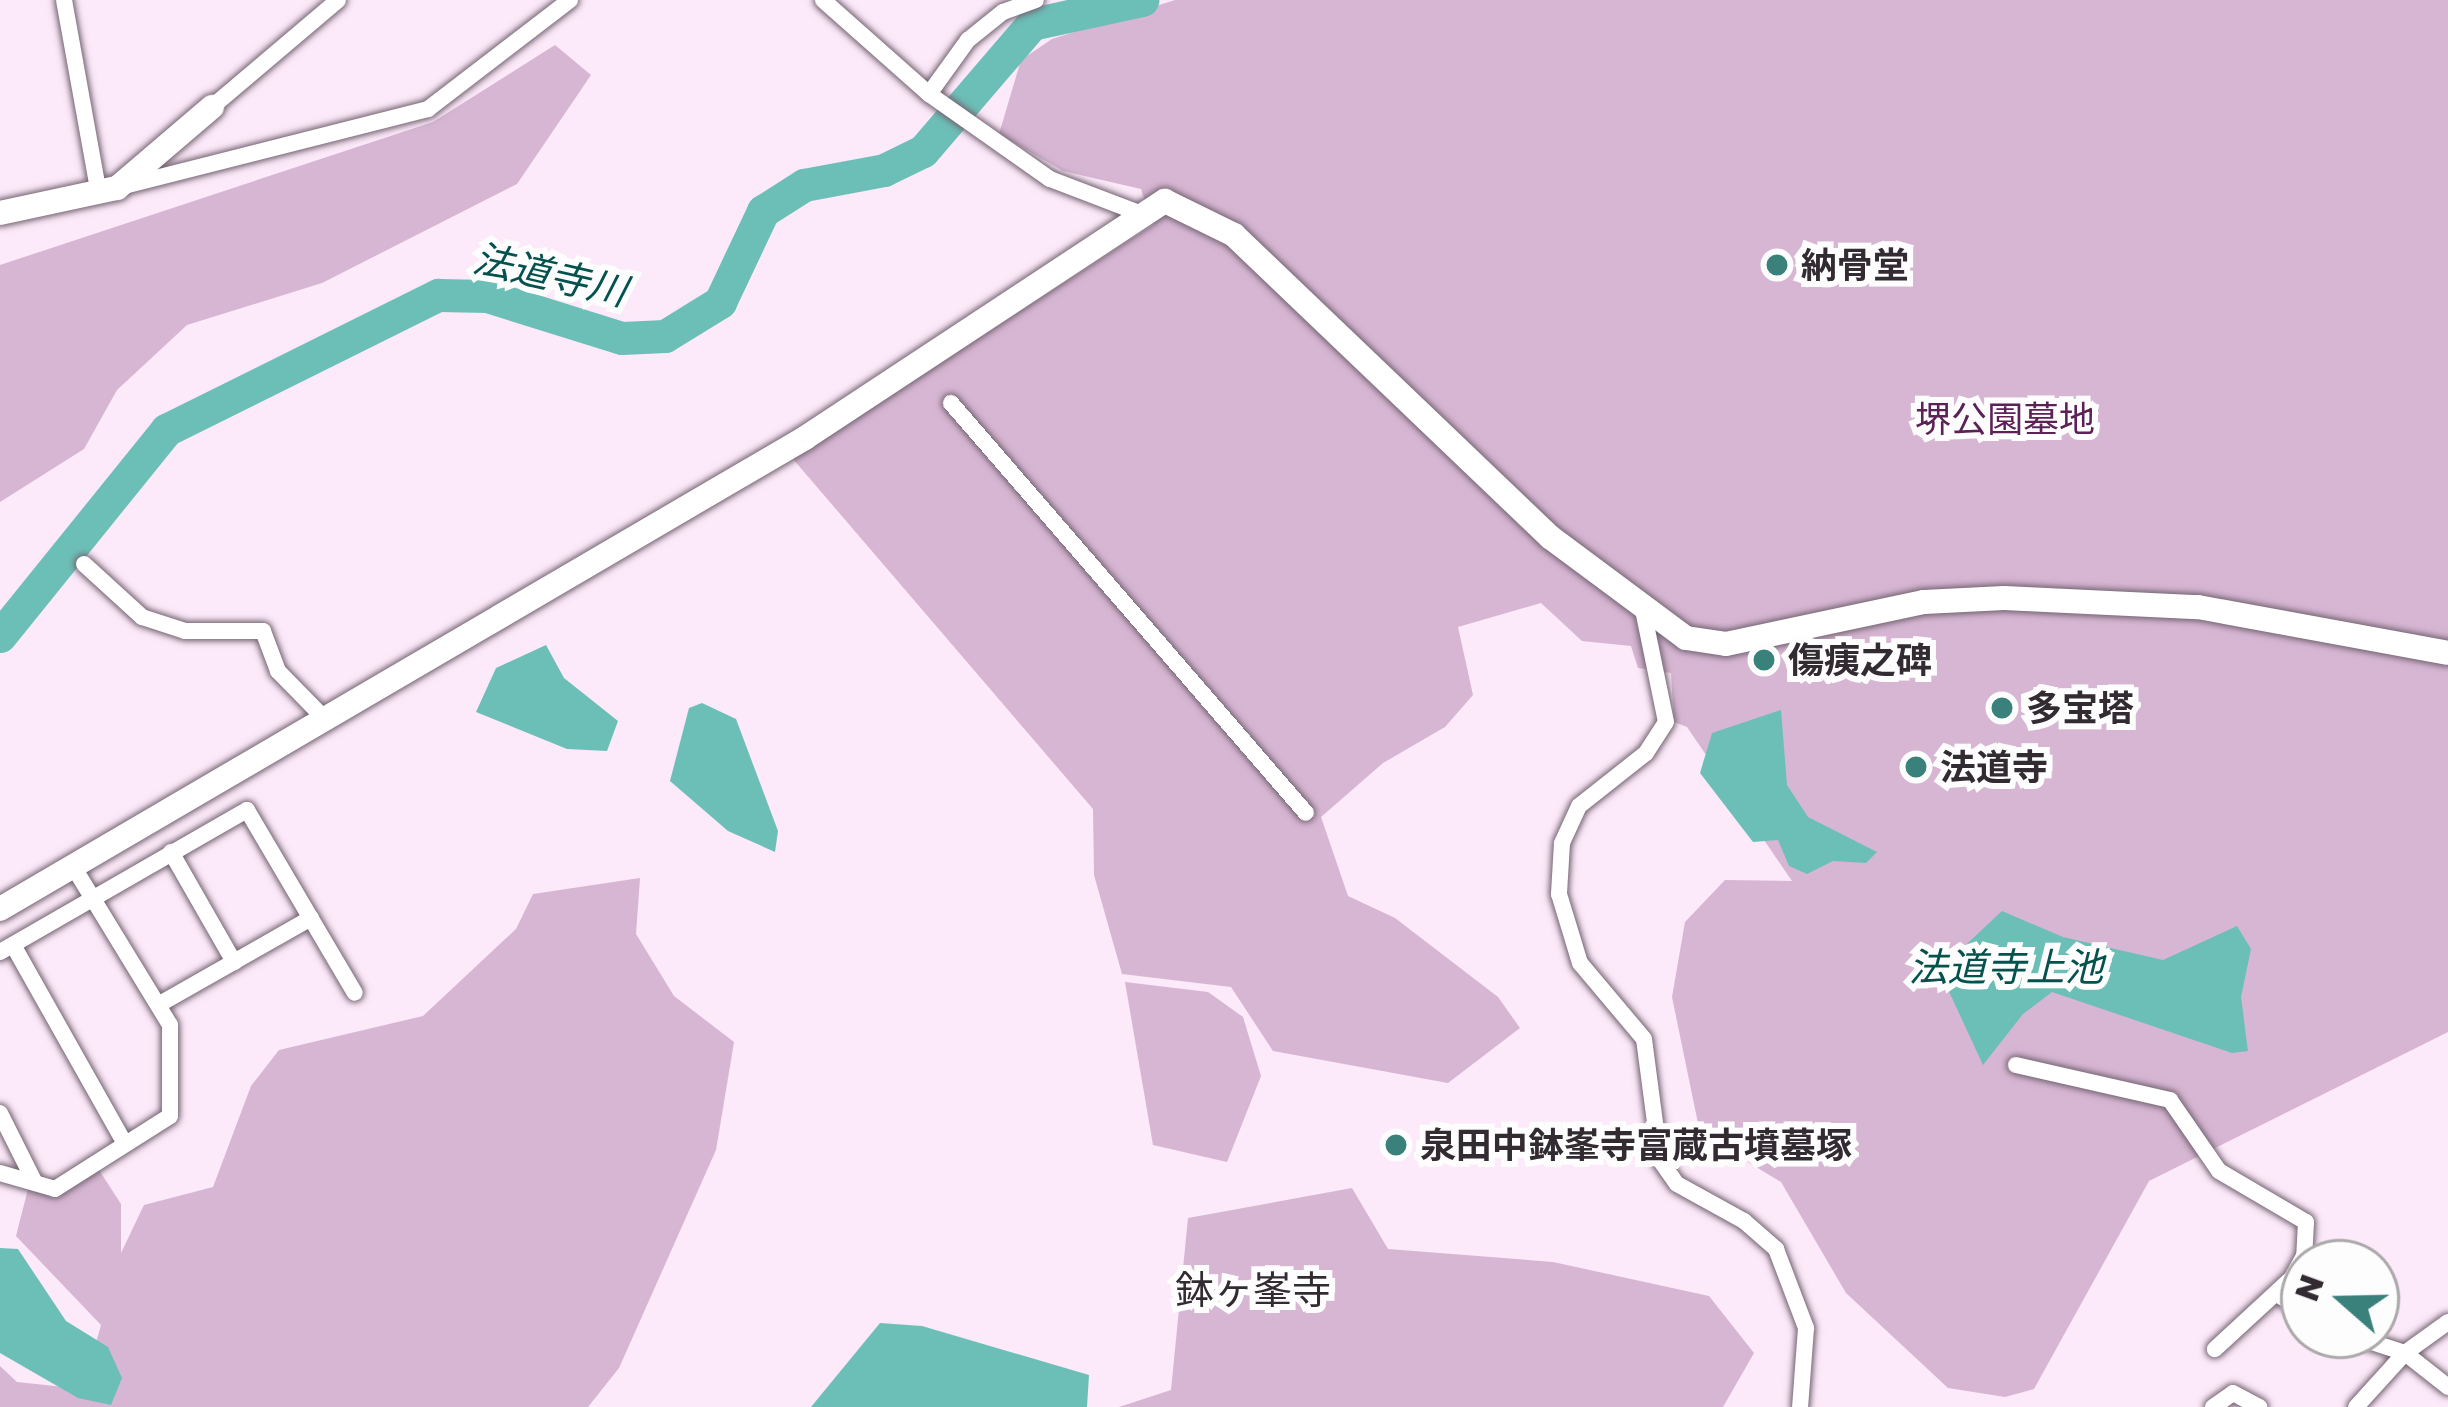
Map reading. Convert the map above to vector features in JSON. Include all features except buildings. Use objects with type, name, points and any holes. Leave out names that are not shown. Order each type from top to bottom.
[{"type":"street","points":[[64,0],[108,192]]},
{"type":"street","points":[[108,192],[338,0]]},
{"type":"street","points":[[0,213],[108,192],[428,109],[570,0]]},
{"type":"street","points":[[823,0],[932,96],[1051,178],[1139,213]]},
{"type":"street","points":[[932,96],[968,40],[1004,12],[1036,0]]},
{"type":"street","points":[[0,909],[805,438],[1139,213],[1165,201],[1234,235],[1550,537],[1642,610],[1686,638],[1726,644],[1924,602],[2198,607],[2448,653]]},
{"type":"street","points":[[951,403],[1306,813]]},
{"type":"street","points":[[84,564],[142,617],[185,631],[263,631],[278,671],[325,719]]},
{"type":"street","points":[[1642,610],[1666,722],[1646,753],[1579,806],[1562,842],[1559,895],[1580,963],[1644,1039],[1660,1160],[1677,1184],[1744,1221],[1776,1249],[1806,1328],[1800,1407]]},
{"type":"street","points":[[125,1144],[6,949],[247,810],[355,993]]},
{"type":"street","points":[[171,852],[234,962]]},
{"type":"street","points":[[0,1173],[55,1189],[170,1116],[170,1025],[73,866]]},
{"type":"street","points":[[158,1006],[310,918]]},
{"type":"street","points":[[2016,1065],[2170,1100],[2219,1171],[2306,1222],[2304,1256],[2277,1294],[2216,1349]]},
{"type":"street","points":[[0,1114],[35,1183]]},
{"type":"street","points":[[2356,1407],[2405,1353],[2448,1322]]},
{"type":"street","points":[[2400,1351],[2448,1387]]},
{"type":"street","points":[[2213,1407],[2233,1393],[2259,1407]]},
{"type":"green space","name":"堺公園墓地","points":[[1175,0],[2448,0],[2448,1032],[2149,1181],[2034,1389],[2005,1397],[1948,1388],[1846,1293],[1781,1182],[1700,1133],[1672,997],[1685,922],[1725,880],[1792,881],[1687,727],[1674,722],[1671,673],[1638,668],[1631,646],[1582,641],[1541,603],[1458,627],[1473,695],[1445,727],[1383,763],[1321,817],[1348,896],[1395,918],[1498,997],[1520,1028],[1448,1083],[1273,1051],[1231,987],[1122,974],[1094,875],[1093,809],[793,459],[1153,225],[1141,189],[1063,171],[999,134],[1021,60],[1052,39]]},
{"type":"green space","points":[[555,45],[591,75],[517,184],[322,283],[187,325],[117,390],[84,449],[0,502],[0,265],[433,122]]},
{"type":"green space","points":[[640,878],[636,934],[674,996],[734,1042],[716,1150],[619,1368],[588,1407],[0,1407],[0,1366],[17,1382],[83,1389],[101,1325],[16,1236],[28,1189],[99,1170],[121,1204],[121,1253],[144,1205],[213,1187],[251,1086],[279,1050],[423,1016],[516,929],[533,894]]},
{"type":"green space","points":[[1125,982],[1208,992],[1243,1017],[1261,1076],[1227,1162],[1153,1145]]},
{"type":"green space","points":[[1352,1188],[1388,1249],[1553,1262],[1709,1296],[1754,1353],[1723,1407],[1119,1407],[1171,1390],[1188,1218]]},
{"type":"water","points":[[546,645],[564,678],[618,721],[607,751],[567,749],[476,712],[496,668]]},
{"type":"water","points":[[702,703],[736,719],[778,831],[775,852],[728,831],[670,781],[689,708]]},
{"type":"water","points":[[1781,710],[1787,785],[1808,817],[1877,852],[1866,863],[1833,861],[1807,874],[1789,866],[1778,840],[1753,842],[1700,773],[1712,733]]},
{"type":"water","name":"法道寺上池","points":[[2002,911],[2063,937],[2163,960],[2237,926],[2251,949],[2241,997],[2248,1051],[2232,1053],[2052,992],[2023,1014],[1983,1065],[1939,970]]},
{"type":"water","points":[[0,1248],[18,1249],[66,1321],[108,1347],[122,1378],[111,1405],[78,1398],[0,1353]]},
{"type":"water","points":[[880,1323],[922,1326],[1089,1375],[1087,1407],[811,1407]]},
{"type":"waterway","name":"法道寺川","points":[[0,636],[166,430],[438,295],[487,296],[622,338],[665,336],[720,302],[763,211],[804,185],[884,170],[923,151],[1032,24],[1142,0]]},
{"type":"place","name":"納骨堂","points":[[1777,265]]},
{"type":"place","name":"傷痍之碑","points":[[1764,660]]},
{"type":"place","name":"多宝塔","points":[[2002,708]]},
{"type":"place","name":"法道寺","points":[[1916,767]]},
{"type":"place","name":"泉田中鉢峯寺富蔵古墳墓塚","points":[[1396,1145]]},
{"type":"district","name":"鉢ヶ峯寺","points":[[1253,1290]]}]
